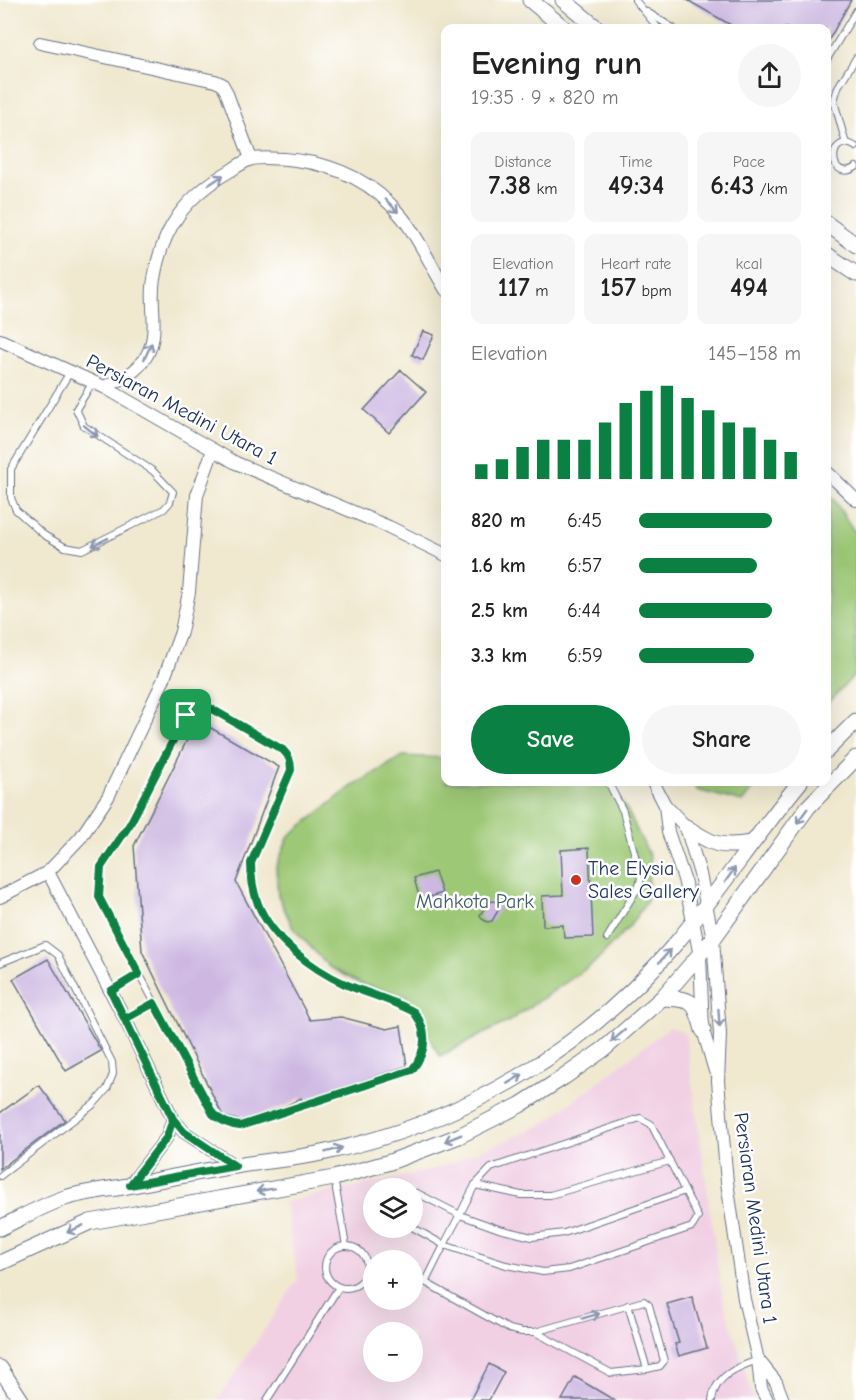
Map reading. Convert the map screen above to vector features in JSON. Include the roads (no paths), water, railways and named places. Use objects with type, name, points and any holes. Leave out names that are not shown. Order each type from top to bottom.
[{"type":"street","points":[[530,0],[559,24]]},
{"type":"street","points":[[563,0],[592,24]]},
{"type":"street","points":[[40,43],[222,84],[251,159]]},
{"type":"street","points":[[98,385],[122,380],[136,370],[147,356],[154,335],[153,280],[163,245],[178,215],[197,192],[251,159],[314,162],[336,168],[363,182],[387,200],[403,217],[441,282]]},
{"type":"street","points":[[831,227],[856,245]]},
{"type":"street","points":[[831,257],[856,274]]},
{"type":"street","name":"Persiaran Medini Utara 1","points":[[0,340],[98,385],[255,471],[389,527],[441,553]]},
{"type":"street","points":[[0,897],[48,872],[81,837],[108,797],[163,681],[181,632],[189,592],[197,495],[213,450]]},
{"type":"street","points":[[831,476],[856,500]]},
{"type":"street","points":[[831,746],[856,721]]},
{"type":"street","points":[[831,784],[856,758]]},
{"type":"street","name":"Persiaran Medini Utara 1","points":[[655,786],[665,805],[686,827],[700,874],[713,939],[720,1034],[718,1081],[727,1182],[744,1299],[758,1360],[761,1388],[766,1400]]},
{"type":"street","points":[[0,1228],[66,1198],[235,1166],[325,1153],[376,1139],[445,1115],[515,1080],[568,1045],[614,1008],[644,978],[726,882],[752,843],[797,786]]},
{"type":"street","points":[[0,1263],[90,1222],[334,1178],[390,1162],[459,1136],[520,1105],[604,1049],[662,998],[700,956],[808,807],[829,786]]},
{"type":"street","name":"Persiaran Medini Utara 1","points":[[665,805],[668,832],[684,879],[700,956],[703,1030],[718,1081]]},
{"type":"street","points":[[686,827],[708,842],[723,846],[752,843]]},
{"type":"street","points":[[48,872],[111,991],[173,1119],[184,1132],[235,1166]]},
{"type":"street","points":[[662,998],[689,1001],[697,1008],[703,1030]]},
{"type":"street","points":[[130,1185],[167,1137],[173,1119]]},
{"type":"street","name":"Persiaran Medini Utara 1","points":[[758,1360],[776,1382],[783,1400]]},
{"type":"street","points":[[0,1368],[21,1400]]},
{"type":"lane","points":[[635,0],[655,24]]},
{"type":"lane","points":[[644,11],[667,24]]},
{"type":"lane","points":[[831,53],[856,11]]},
{"type":"lane","points":[[846,144],[834,101],[838,87],[856,58]]},
{"type":"lane","points":[[855,170],[843,170],[834,162],[835,150],[842,144],[856,147]]},
{"type":"lane","points":[[70,372],[11,469],[11,498],[16,510],[44,535],[65,547],[82,550],[164,509],[170,502],[173,492],[153,471],[84,426],[76,409],[98,385]]},
{"type":"lane","points":[[197,707],[210,708],[283,750],[291,764],[291,770],[251,863],[251,877],[257,903],[267,920],[284,941],[332,978],[414,1012],[422,1022],[426,1043],[412,1070],[240,1126],[231,1125],[219,1120],[213,1114],[154,1003],[99,897],[101,867],[130,824],[183,719],[197,707]]},
{"type":"lane","points":[[607,938],[639,886],[640,878],[623,811],[610,786]]},
{"type":"lane","points":[[0,963],[45,945],[58,955],[112,1062],[113,1074],[107,1089],[94,1104],[0,1176]]},
{"type":"lane","points":[[111,991],[139,974]]},
{"type":"lane","points":[[125,1019],[154,1003]]},
{"type":"lane","points":[[423,1233],[444,1245],[506,1265],[543,1272],[569,1269],[692,1227],[698,1217],[651,1124],[640,1118],[490,1168],[475,1185],[444,1245],[426,1281]]},
{"type":"lane","points":[[475,1185],[521,1195],[550,1195],[669,1161]]},
{"type":"lane","points":[[334,1178],[346,1246]]},
{"type":"lane","points":[[423,1196],[460,1215],[499,1229],[532,1237],[564,1233],[685,1191]]},
{"type":"lane","points":[[363,1255],[352,1247],[346,1246],[334,1249],[325,1264],[326,1275],[339,1287],[351,1287],[361,1282],[363,1278]]},
{"type":"lane","points":[[423,1280],[509,1329],[522,1332],[535,1332],[645,1300],[649,1305],[664,1361],[660,1366],[647,1369],[611,1373],[535,1332]]},
{"type":"lane","points":[[267,1400],[339,1287]]},
{"type":"lane","points":[[627,1305],[647,1369]]},
{"type":"lane","points":[[711,1400],[715,1387],[726,1375],[738,1367],[758,1360]]},
{"type":"place","name":"The Elysia Sales Gallery","points":[[576,880]]},
{"type":"park label","name":"Mahkota Park","points":[[475,901]]}]
